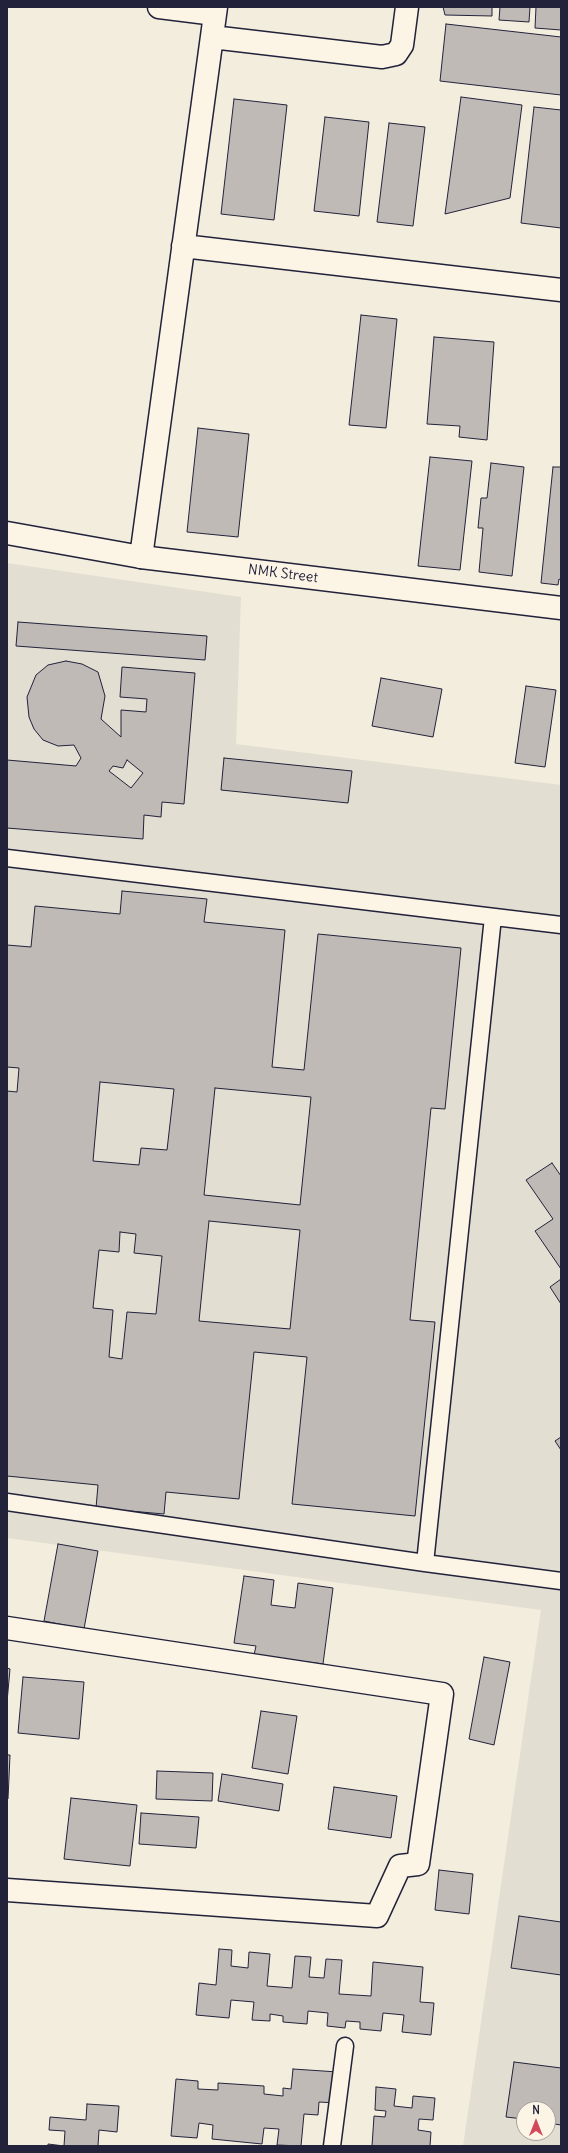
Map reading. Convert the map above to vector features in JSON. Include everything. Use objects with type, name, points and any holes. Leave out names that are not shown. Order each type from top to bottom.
[{"type":"street","points":[[141,557],[215,10],[159,7]]},
{"type":"street","points":[[212,37],[382,57],[396,54],[402,46],[407,7]]},
{"type":"street","points":[[183,246],[561,290]]},
{"type":"street","name":"NMK Street","points":[[7,533],[141,557],[561,608]]},
{"type":"street","points":[[7,1628],[442,1694],[418,1864],[400,1866],[377,1916],[7,1890]]},
{"type":"lane","points":[[7,858],[493,918],[561,925]]},
{"type":"lane","points":[[425,1563],[493,918]]},
{"type":"lane","points":[[7,1502],[425,1563],[561,1581]]},
{"type":"lane","points":[[332,2146],[345,2046]]},
{"type":"shaded area","points":[[7,563],[241,597],[236,744],[561,785],[561,2146],[463,2146],[541,1610],[7,1538]]},
{"type":"building","points":[[443,7],[492,7],[492,16],[445,15]]},
{"type":"building","points":[[500,7],[530,7],[529,22],[499,20]]},
{"type":"building","points":[[536,7],[561,7],[561,30],[535,28]]},
{"type":"building","points":[[446,24],[561,37],[561,95],[440,81]]},
{"type":"building","points":[[461,97],[522,105],[510,198],[445,214]]},
{"type":"building","points":[[234,99],[287,105],[274,220],[221,214]]},
{"type":"building","points":[[534,107],[561,110],[561,228],[521,223]]},
{"type":"building","points":[[325,117],[369,122],[359,216],[314,211]]},
{"type":"building","points":[[389,123],[425,127],[413,226],[377,222]]},
{"type":"building","points":[[361,315],[397,319],[386,428],[349,425]]},
{"type":"building","points":[[434,337],[494,342],[487,440],[459,437],[460,426],[427,424]]},
{"type":"building","points":[[198,428],[249,434],[238,537],[187,532]]},
{"type":"building","points":[[430,457],[472,461],[460,570],[418,566]]},
{"type":"building","points":[[491,463],[524,467],[512,576],[479,572],[483,528],[478,528],[481,498],[487,498]]},
{"type":"building","points":[[553,467],[561,467],[561,580],[559,579],[558,585],[541,583]]},
{"type":"building","points":[[18,622],[207,636],[205,660],[16,646]]},
{"type":"building","points":[[66,661],[82,664],[98,672],[105,696],[101,719],[121,737],[121,710],[146,712],[147,699],[120,697],[122,667],[195,673],[184,804],[162,802],[161,817],[144,815],[143,839],[7,828],[7,760],[76,766],[81,758],[74,745],[58,746],[43,740],[34,729],[29,717],[27,697],[36,675],[48,665]],"holes":[[[127,760],[143,773],[131,788],[109,771],[113,766],[123,768]]]},
{"type":"building","points":[[381,678],[442,689],[433,737],[372,726]]},
{"type":"building","points":[[526,686],[556,690],[545,767],[515,763]]},
{"type":"building","points":[[224,758],[352,771],[348,803],[221,790]]},
{"type":"building","points":[[122,891],[207,899],[204,922],[285,930],[272,1067],[304,1070],[318,934],[461,948],[445,1109],[431,1108],[410,1320],[435,1322],[415,1516],[292,1504],[307,1357],[254,1352],[239,1499],[166,1492],[164,1514],[96,1508],[98,1485],[7,1476],[7,1091],[17,1092],[19,1068],[7,1067],[7,945],[31,947],[35,906],[120,914]],"holes":[[[100,1082],[174,1089],[167,1150],[141,1148],[139,1165],[93,1161]],[[215,1088],[311,1097],[300,1205],[204,1195]],[[209,1221],[300,1230],[290,1329],[199,1321]],[[120,1232],[136,1234],[134,1253],[162,1256],[156,1314],[127,1312],[122,1359],[109,1357],[113,1310],[93,1308],[99,1250],[119,1252]]]},
{"type":"building","points":[[552,1163],[561,1176],[561,1269],[535,1231],[553,1219],[526,1180]]},
{"type":"building","points":[[561,1279],[561,1304],[550,1287]]},
{"type":"building","points":[[561,1437],[561,1450],[555,1441]]},
{"type":"building","points":[[58,1544],[98,1551],[84,1629],[44,1621]]},
{"type":"building","points":[[244,1576],[274,1580],[271,1605],[295,1608],[298,1583],[333,1588],[323,1664],[254,1655],[256,1646],[234,1643]]},
{"type":"building","points":[[484,1657],[510,1662],[494,1745],[469,1739]]},
{"type":"building","points":[[7,1668],[10,1669],[7,1702]]},
{"type":"building","points":[[23,1677],[84,1682],[79,1739],[18,1733]]},
{"type":"building","points":[[261,1711],[297,1716],[288,1774],[252,1768]]},
{"type":"building","points":[[7,1755],[10,1755],[8,1799],[7,1799]]},
{"type":"building","points":[[157,1771],[213,1773],[212,1801],[156,1799]]},
{"type":"building","points":[[222,1774],[283,1784],[279,1811],[218,1801]]},
{"type":"building","points":[[334,1787],[397,1796],[391,1838],[328,1829]]},
{"type":"building","points":[[71,1798],[137,1805],[130,1866],[64,1859]]},
{"type":"building","points":[[141,1813],[199,1817],[196,1848],[139,1844]]},
{"type":"building","points":[[439,1870],[473,1874],[469,1914],[435,1910]]},
{"type":"building","points":[[519,1916],[561,1922],[561,1975],[511,1968]]},
{"type":"building","points":[[219,1949],[232,1950],[231,1966],[248,1968],[249,1952],[270,1954],[267,1986],[292,1988],[295,1956],[311,1957],[309,1977],[324,1978],[326,1959],[342,1960],[339,1994],[371,1996],[373,1962],[423,1967],[420,2002],[434,2003],[431,2035],[402,2032],[404,2015],[383,2013],[381,2031],[360,2029],[360,2022],[346,2021],[345,2028],[327,2026],[328,2013],[308,2011],[307,2024],[283,2022],[283,2016],[270,2014],[270,2021],[252,2020],[254,2002],[231,2000],[229,2018],[196,2015],[199,1983],[216,1985]]},
{"type":"building","points":[[514,2062],[561,2068],[561,2125],[556,2124],[556,2101],[516,2101],[516,2118],[506,2117]]},
{"type":"building","points":[[293,2069],[338,2072],[336,2103],[319,2102],[318,2115],[304,2114],[301,2146],[277,2145],[279,2129],[264,2128],[262,2144],[212,2139],[213,2125],[199,2123],[197,2138],[171,2136],[176,2079],[198,2081],[198,2089],[218,2090],[218,2083],[264,2086],[264,2094],[283,2096],[283,2088],[291,2089]]},
{"type":"building","points":[[376,2087],[396,2089],[394,2106],[412,2108],[413,2096],[435,2098],[433,2120],[419,2119],[418,2130],[431,2132],[430,2146],[372,2146],[374,2116],[385,2117],[386,2111],[375,2110]]},
{"type":"building","points":[[87,2104],[119,2106],[117,2132],[99,2130],[98,2146],[64,2146],[65,2131],[49,2130],[50,2117],[86,2120]]},
{"type":"building","points":[[48,2144],[64,2146],[48,2146]]}]
